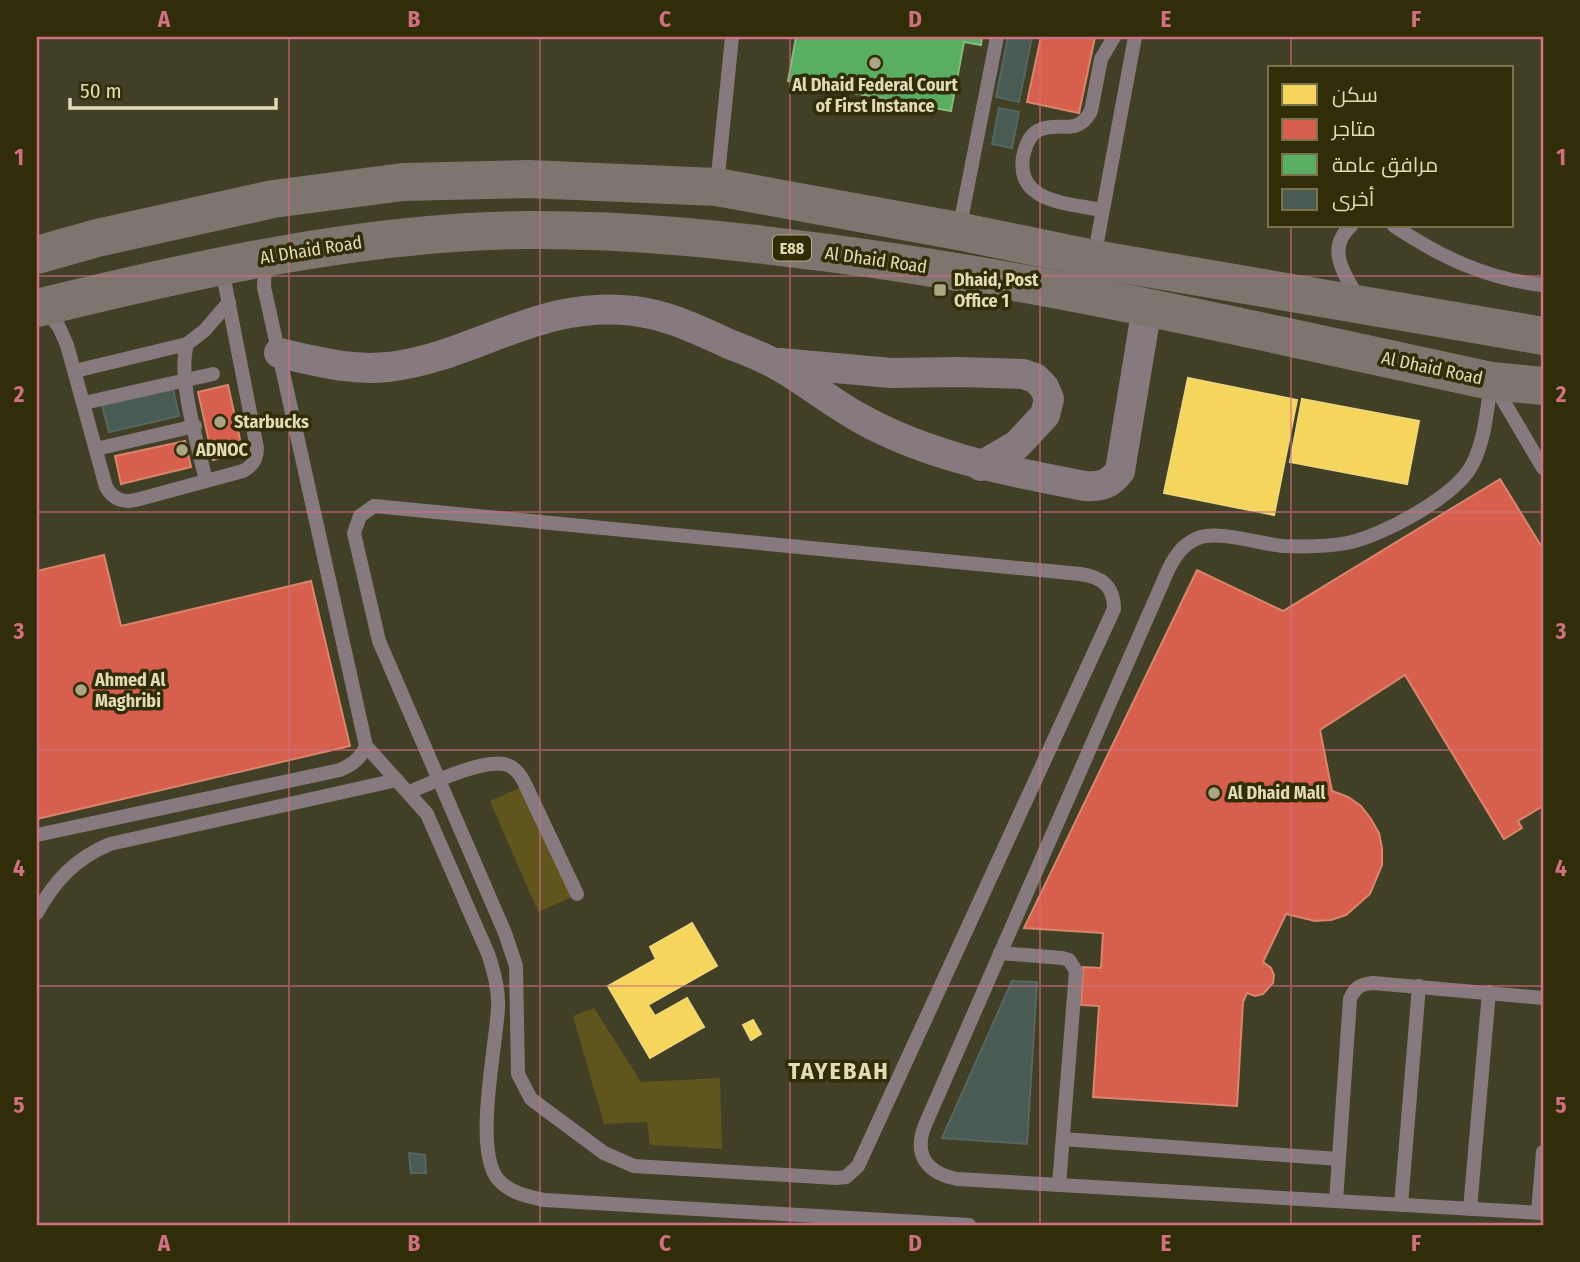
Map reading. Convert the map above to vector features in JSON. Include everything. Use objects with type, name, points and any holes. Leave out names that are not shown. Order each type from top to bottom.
[{"type":"highway","points":[[37,255],[273,199],[391,184],[528,179],[717,187],[1094,259],[1543,336]]},
{"type":"highway","name":"Al Dhaid Road","points":[[40,308],[225,284],[266,256],[399,237],[525,230],[632,232],[752,243],[918,265],[1147,307],[1491,381],[1543,386]]},
{"type":"highway","points":[[1454,320],[1543,318]]},
{"type":"highway","points":[[1491,381],[1543,396]]},
{"type":"street","points":[[278,353],[340,367],[388,366],[436,356],[549,316],[578,310],[635,311],[662,316],[690,326],[773,363],[859,418],[930,449],[981,466],[1099,487],[1111,481],[1120,471],[1147,307]]},
{"type":"street","points":[[773,363],[891,373],[1023,374],[1035,379],[1044,387],[1049,399],[1045,415],[1017,444],[981,466]]},
{"type":"lane","points":[[717,187],[732,37]]},
{"type":"lane","points":[[958,231],[997,37]]},
{"type":"lane","points":[[1101,211],[1033,192],[1023,175],[1023,158],[1032,134],[1041,129],[1078,126],[1088,117],[1101,59],[1114,37]]},
{"type":"lane","points":[[1094,259],[1135,37]]},
{"type":"lane","points":[[1350,228],[1339,243],[1338,256],[1341,269],[1362,303]]},
{"type":"lane","points":[[1397,228],[1432,251],[1476,270],[1543,285]]},
{"type":"lane","points":[[266,256],[264,287],[366,746],[409,792],[434,827],[489,956],[496,980],[498,1005],[486,1130],[487,1152],[497,1177],[518,1195],[544,1200],[970,1225]]},
{"type":"lane","points":[[75,371],[187,344],[205,330],[225,284]]},
{"type":"lane","points":[[40,308],[59,327],[85,403],[106,487],[115,498],[122,501],[136,500],[243,471],[257,455],[225,284]]},
{"type":"lane","points":[[187,344],[183,357],[186,381],[206,481]]},
{"type":"lane","points":[[85,403],[213,374]]},
{"type":"lane","points":[[1491,381],[1543,468]]},
{"type":"lane","points":[[1491,381],[1481,443],[1471,467],[1454,488],[1381,531],[1349,542],[1315,547],[1221,537],[1199,538],[1180,549],[1169,568],[920,1136],[920,1147],[929,1167],[949,1178],[1541,1213],[1543,1152]]},
{"type":"lane","points":[[96,449],[195,426]]},
{"type":"lane","points":[[374,506],[1092,576],[1102,580],[1110,588],[1114,598],[1114,609],[858,1166],[846,1177],[823,1178],[634,1166],[604,1153],[531,1099],[519,1074],[516,965],[440,779],[373,622],[354,533],[360,516],[374,506]]},
{"type":"lane","points":[[37,835],[340,771],[353,764],[366,746]]},
{"type":"lane","points":[[409,792],[440,779],[495,764],[503,764],[516,771],[524,782],[577,894]]},
{"type":"lane","points":[[37,914],[51,887],[66,871],[94,851],[110,844],[397,780]]},
{"type":"lane","points":[[1000,953],[1062,958],[1069,960],[1076,971],[1059,1185]]},
{"type":"lane","points":[[1336,1201],[1352,993],[1364,984],[1419,986],[1543,998]]},
{"type":"lane","points":[[1401,1205],[1419,986]]},
{"type":"lane","points":[[1470,1209],[1489,992]]},
{"type":"lane","points":[[1063,1139],[1339,1159]]},
{"type":"shaded area","points":[[524,786],[572,897],[538,912],[490,801]]},
{"type":"shaded area","points":[[594,1008],[641,1082],[720,1078],[722,1149],[650,1145],[647,1122],[604,1124],[573,1016]]},
{"type":"building: سكن","points":[[1188,378],[1297,400],[1274,515],[1164,493]]},
{"type":"building: سكن","points":[[1302,399],[1419,421],[1407,484],[1290,462]]},
{"type":"building: سكن","points":[[692,923],[717,966],[648,1005],[655,1016],[687,998],[704,1027],[650,1058],[608,986],[656,959],[650,947]]},
{"type":"building: سكن","points":[[753,1020],[761,1034],[751,1040],[743,1025]]},
{"type":"building: متاجر","points":[[1041,37],[1095,37],[1079,113],[1027,102]]},
{"type":"building: متاجر","name":"Starbucks","points":[[228,385],[243,453],[213,460],[198,392]]},
{"type":"building: متاجر","points":[[185,441],[191,467],[121,484],[115,456]]},
{"type":"building: متاجر","name":"Al Dhaid Mall","points":[[1500,479],[1543,549],[1543,806],[1518,821],[1522,828],[1504,839],[1405,675],[1320,730],[1332,791],[1361,806],[1371,819],[1379,833],[1382,865],[1370,894],[1346,915],[1315,921],[1286,914],[1263,962],[1271,968],[1273,983],[1263,994],[1255,996],[1247,993],[1243,1002],[1237,1106],[1093,1097],[1099,1006],[1081,1005],[1083,967],[1101,968],[1103,933],[1024,928],[1197,570],[1283,611]]},
{"type":"building: متاجر","points":[[104,555],[121,626],[311,581],[350,746],[37,819],[37,571]]},
{"type":"building: مرافق عامة","name":"Al Dhaid Federal Court of First Instance","points":[[796,37],[982,37],[981,45],[964,42],[951,111],[788,81]]},
{"type":"building: أخرى","points":[[1008,37],[1032,37],[1019,102],[996,97]]},
{"type":"building: أخرى","points":[[999,108],[1019,112],[1012,148],[992,144]]},
{"type":"building: أخرى","points":[[173,389],[179,416],[109,432],[102,405]]},
{"type":"building: أخرى","points":[[1012,981],[1037,982],[1027,1144],[942,1138]]},
{"type":"building: أخرى","points":[[409,1153],[425,1155],[426,1173],[411,1173]]},
{"type":"place","name":"Al Dhaid Federal Court of First Instance","points":[[875,63]]},
{"type":"place","name":"Dhaid, Post Office 1","points":[[940,290]]},
{"type":"place","name":"Starbucks","points":[[220,422]]},
{"type":"place","name":"ADNOC","points":[[182,450]]},
{"type":"place","name":"Ahmed Al Maghribi","points":[[81,690]]},
{"type":"place","name":"Al Dhaid Mall","points":[[1214,793]]},
{"type":"district","name":"TAYEBAH","points":[[839,1071]]}]
